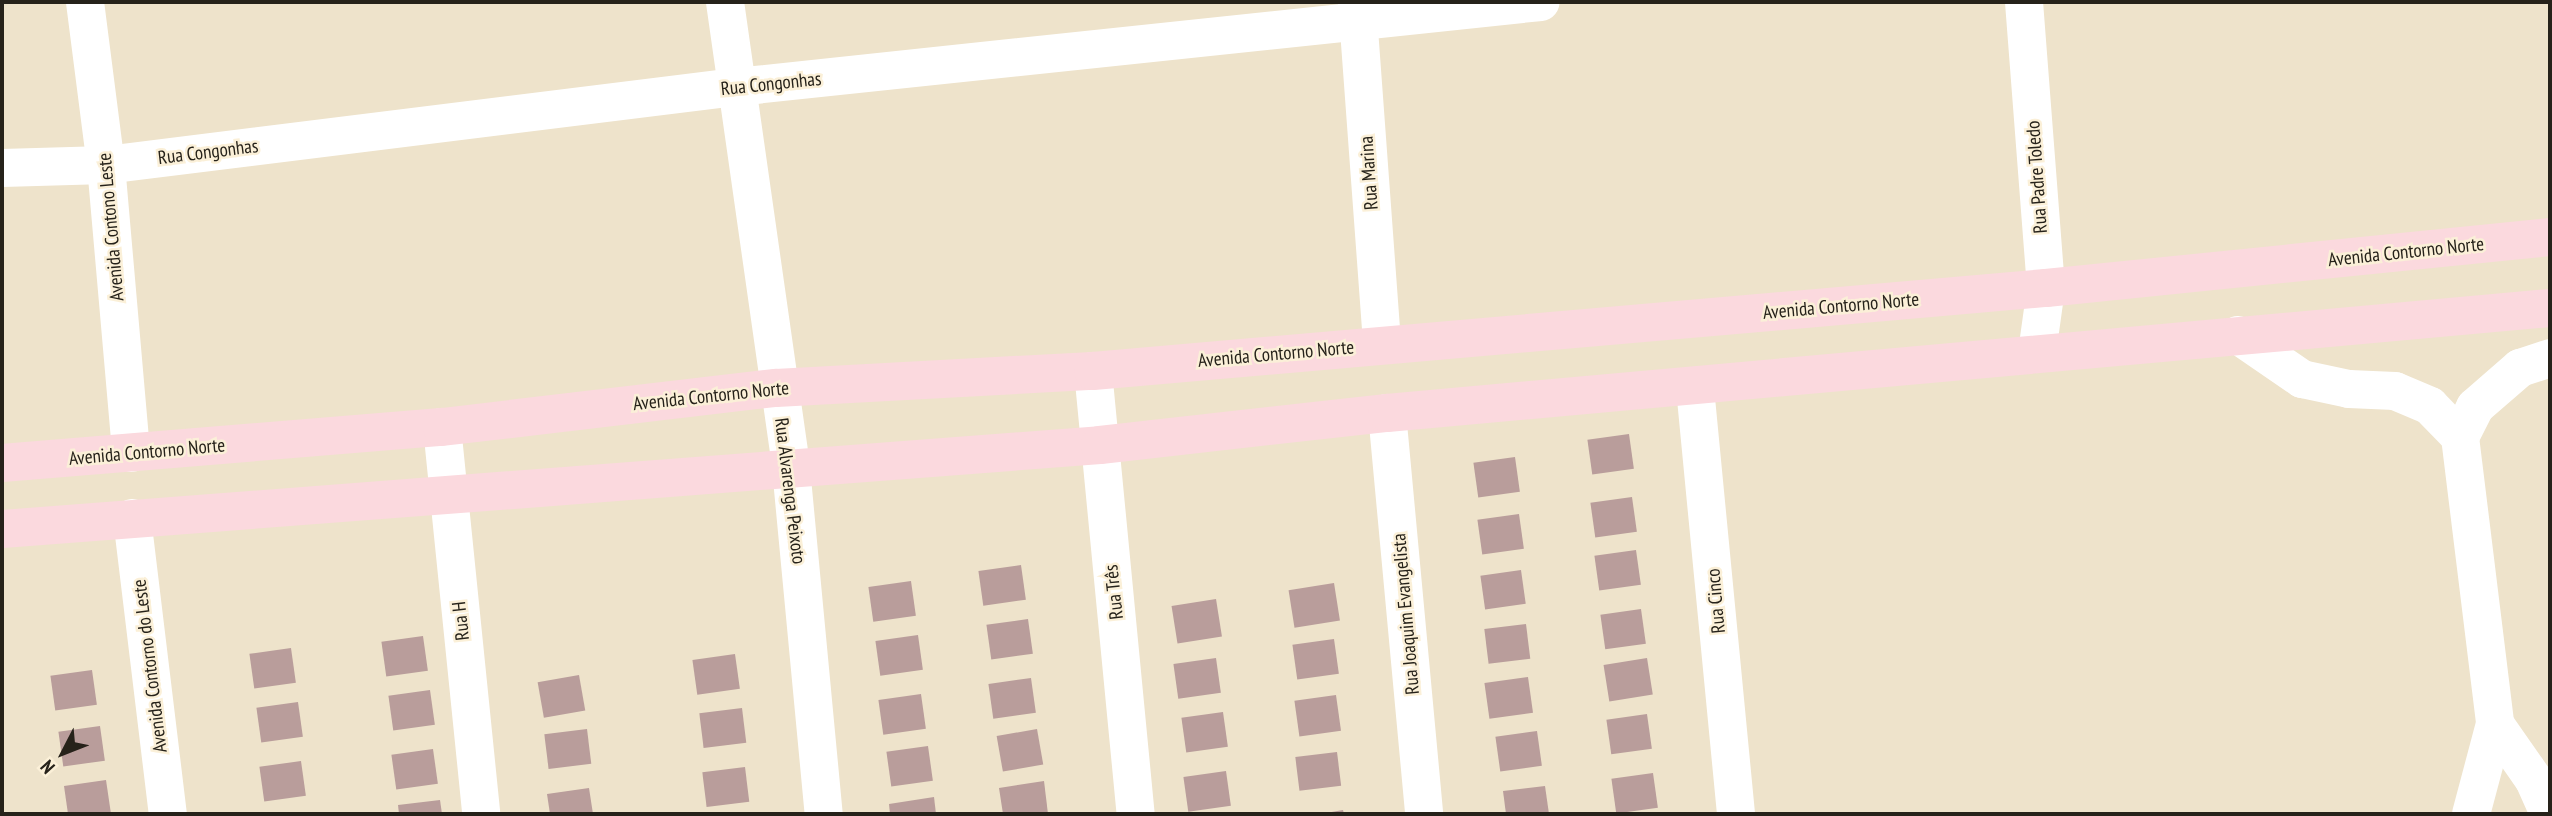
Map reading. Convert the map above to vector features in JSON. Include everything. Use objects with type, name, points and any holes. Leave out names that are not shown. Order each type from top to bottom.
[{"type":"street","name":"Avenida Contono Leste","points":[[85,2],[106,165],[131,453]]},
{"type":"street","name":"Rua Alvarenga Peixoto","points":[[726,2],[776,388],[791,468],[824,814]]},
{"type":"street","name":"Rua Congonhas","points":[[2,168],[106,165],[1358,11],[1541,2]]},
{"type":"street","name":"Rua Padre Toledo","points":[[2024,2],[2046,288],[2037,352]]},
{"type":"street","name":"Rua Marina","points":[[1358,11],[1382,345]]},
{"type":"street","name":"Avenida Contorno Norte","points":[[2,463],[442,427],[776,388],[1093,371],[2046,288],[2550,237]]},
{"type":"street","points":[[2,528],[1100,444],[1387,413],[1695,388],[2037,352],[2550,308]]},
{"type":"street","points":[[2238,335],[2302,379],[2349,389],[2395,391],[2430,405],[2460,437]]},
{"type":"street","points":[[2471,814],[2495,723],[2460,437],[2475,407],[2520,368],[2550,358]]},
{"type":"street","name":"Rua Três","points":[[1093,371],[1136,814]]},
{"type":"street","name":"Rua Cinco","points":[[1695,388],[1736,814]]},
{"type":"street","name":"Rua Joaquim Evangelista","points":[[1387,413],[1424,814]]},
{"type":"street","name":"Rua H","points":[[442,427],[481,814]]},
{"type":"street","name":"Avenida Contorno do Leste","points":[[132,518],[168,814]]},
{"type":"street","points":[[2495,723],[2534,780],[2549,814]]},
{"type":"building","points":[[1629,434],[1634,469],[1592,475],[1587,440]]},
{"type":"building","points":[[1515,457],[1520,492],[1478,498],[1473,463]]},
{"type":"building","points":[[1632,497],[1637,532],[1595,538],[1590,503]]},
{"type":"building","points":[[1519,514],[1524,549],[1482,555],[1477,520]]},
{"type":"building","points":[[1636,550],[1641,585],[1599,591],[1594,556]]},
{"type":"building","points":[[1021,565],[1026,600],[983,606],[978,571]]},
{"type":"building","points":[[1521,570],[1526,604],[1485,609],[1480,576]]},
{"type":"building","points":[[911,581],[916,616],[873,622],[868,587]]},
{"type":"building","points":[[1334,583],[1340,621],[1295,628],[1289,590]]},
{"type":"building","points":[[1216,599],[1222,637],[1177,644],[1172,606]]},
{"type":"building","points":[[1641,609],[1646,644],[1605,649],[1600,615]]},
{"type":"building","points":[[1028,619],[1033,654],[991,660],[986,625]]},
{"type":"building","points":[[1526,624],[1530,659],[1489,664],[1484,629]]},
{"type":"building","points":[[918,635],[923,670],[880,676],[875,641]]},
{"type":"building","points":[[423,636],[428,671],[386,677],[381,642]]},
{"type":"building","points":[[1334,639],[1339,674],[1297,680],[1292,645]]},
{"type":"building","points":[[291,648],[296,683],[254,689],[249,654]]},
{"type":"building","points":[[735,654],[740,689],[697,695],[692,660]]},
{"type":"building","points":[[1216,658],[1221,693],[1178,699],[1173,664]]},
{"type":"building","points":[[1647,658],[1653,695],[1609,701],[1604,665]]},
{"type":"building","points":[[92,670],[97,705],[55,711],[50,676]]},
{"type":"building","points":[[579,675],[585,710],[544,718],[538,682]]},
{"type":"building","points":[[1528,677],[1533,713],[1489,719],[1484,683]]},
{"type":"building","points":[[1031,678],[1036,713],[993,719],[988,684]]},
{"type":"building","points":[[430,690],[435,725],[393,731],[388,696]]},
{"type":"building","points":[[921,694],[926,729],[883,735],[878,700]]},
{"type":"building","points":[[1336,695],[1341,731],[1299,736],[1294,701]]},
{"type":"building","points":[[298,702],[303,737],[261,743],[256,708]]},
{"type":"building","points":[[742,708],[746,743],[704,748],[699,713]]},
{"type":"building","points":[[1223,712],[1228,747],[1186,753],[1181,718]]},
{"type":"building","points":[[1647,714],[1652,749],[1611,754],[1606,720]]},
{"type":"building","points":[[100,726],[105,761],[63,767],[58,732]]},
{"type":"building","points":[[587,729],[591,764],[549,769],[544,734]]},
{"type":"building","points":[[1037,729],[1043,764],[1003,772],[997,736]]},
{"type":"building","points":[[1537,731],[1542,766],[1500,772],[1495,737]]},
{"type":"building","points":[[928,746],[933,781],[891,787],[886,752]]},
{"type":"building","points":[[433,749],[438,784],[396,790],[391,755]]},
{"type":"building","points":[[1337,752],[1341,786],[1299,791],[1295,757]]},
{"type":"building","points":[[301,761],[306,796],[264,802],[259,767]]},
{"type":"building","points":[[745,767],[749,802],[707,807],[702,772]]},
{"type":"building","points":[[1226,771],[1231,806],[1188,812],[1183,777]]},
{"type":"building","points":[[1653,773],[1658,808],[1616,814],[1611,779]]},
{"type":"building","points":[[106,780],[111,814],[68,814],[64,786]]},
{"type":"building","points":[[1044,781],[1048,814],[1003,814],[999,788]]},
{"type":"building","points":[[1545,786],[1549,814],[1506,814],[1503,791]]},
{"type":"building","points":[[589,788],[593,814],[550,814],[547,794]]},
{"type":"building","points":[[934,797],[936,814],[890,814],[889,804]]},
{"type":"building","points":[[440,800],[442,814],[399,814],[398,805]]},
{"type":"building","points":[[1343,810],[1344,814],[1326,814],[1326,813]]}]
